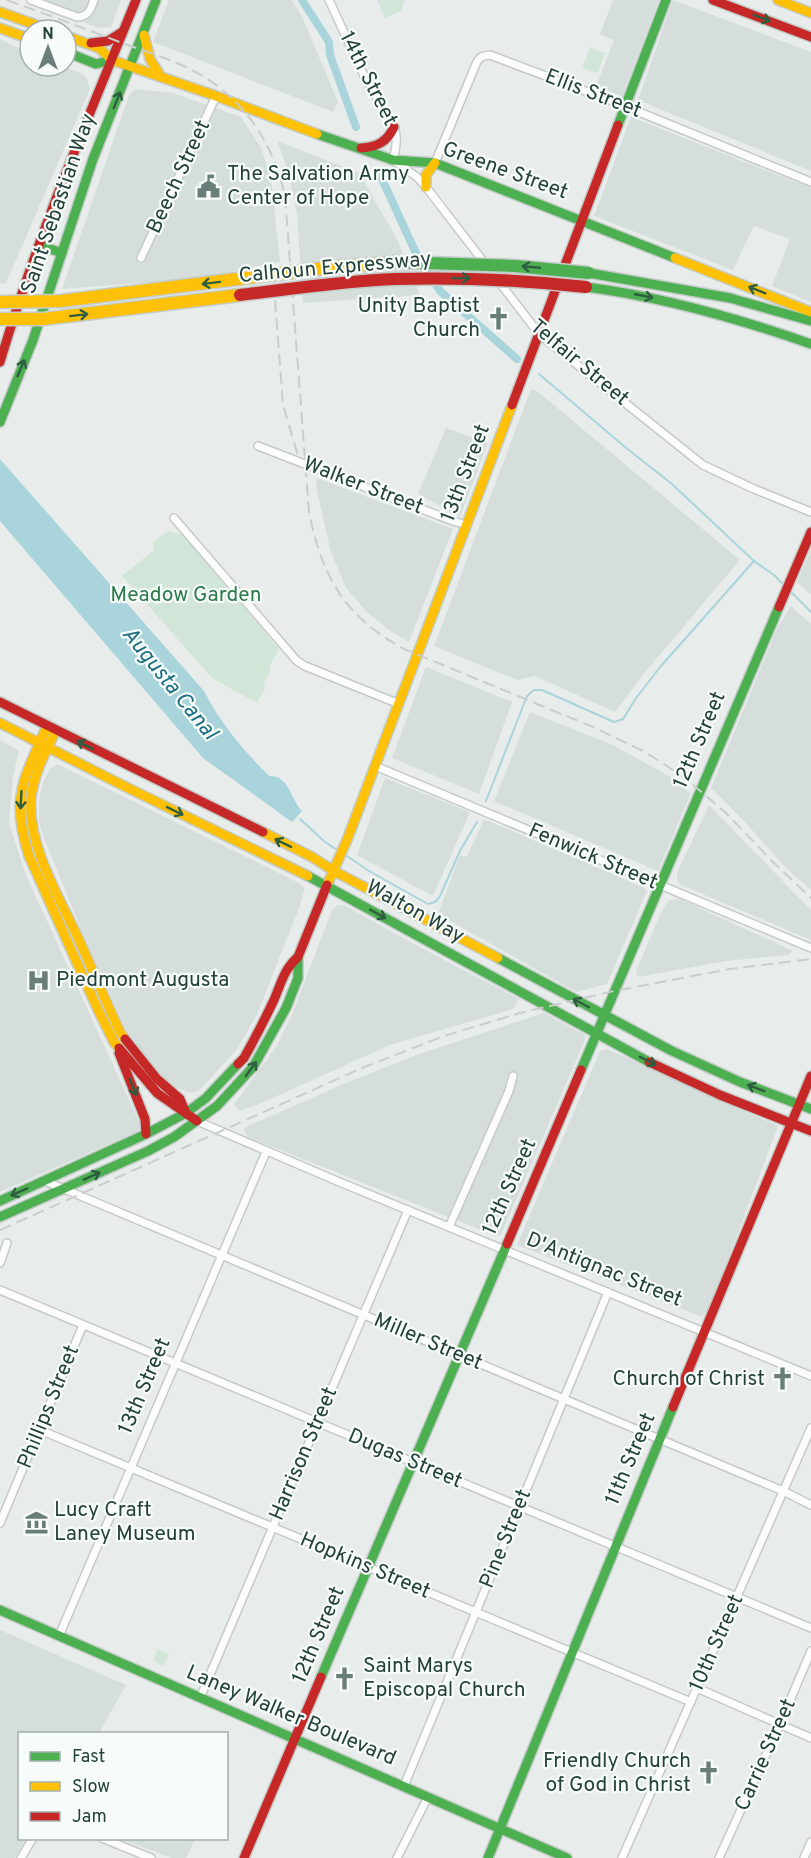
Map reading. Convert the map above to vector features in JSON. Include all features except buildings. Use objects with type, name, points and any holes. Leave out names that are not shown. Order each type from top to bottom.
[{"type":"main road","name":"Saint Sebastian Way","points":[[0,362],[22,288],[82,131],[136,0]]},
{"type":"main road","name":"Saint Sebastian Way","points":[[0,422],[33,340],[93,159],[156,0]]},
{"type":"main road","name":"13th Street","points":[[0,1217],[156,1146],[197,1122],[217,1106],[253,1067],[286,1008],[298,978],[298,957],[340,859],[666,0]]},
{"type":"main road","points":[[713,0],[811,37]]},
{"type":"main road","points":[[778,0],[811,13]]},
{"type":"main road","points":[[0,12],[18,18]]},
{"type":"main road","points":[[0,28],[18,35]]},
{"type":"main road","points":[[83,42],[105,42],[119,36],[124,30]]},
{"type":"main road","points":[[144,32],[150,59],[161,77]]},
{"type":"main road","name":"Greene Street","points":[[78,40],[99,48],[112,60],[355,148],[393,160],[435,164],[583,220],[811,312]]},
{"type":"main road","name":"Greene Street","points":[[78,57],[96,64],[112,60]]},
{"type":"main road","points":[[355,148],[379,146],[386,142],[394,127]]},
{"type":"main road","points":[[426,187],[426,175],[435,164]]},
{"type":"main road","points":[[39,245],[62,254]]},
{"type":"main road","name":"Calhoun Expressway","points":[[0,302],[61,301],[325,268],[397,262],[515,266],[589,273],[730,298],[811,321]]},
{"type":"main road","name":"Calhoun Expressway","points":[[0,319],[72,316],[320,285],[393,279],[472,278],[528,281],[626,292],[706,310],[811,344]]},
{"type":"main road","name":"12th Street","points":[[244,1858],[811,532]]},
{"type":"main road","name":"Walton Way","points":[[0,702],[312,857],[334,871],[672,1051],[805,1107]]},
{"type":"main road","name":"Walton Way","points":[[0,723],[327,885],[596,1034],[693,1084],[811,1131]]},
{"type":"main road","name":"D'Antignac Street","points":[[52,728],[44,746],[31,799],[34,836],[120,1032],[157,1079],[180,1099],[186,1113]]},
{"type":"main road","name":"D'Antignac Street","points":[[44,746],[28,769],[21,788],[20,812],[24,843],[29,856],[114,1042],[157,1093],[197,1122]]},
{"type":"main road","name":"13th Street","points":[[0,1201],[147,1134],[186,1113],[206,1098],[244,1058],[273,1002],[284,973],[298,957]]},
{"type":"main road","points":[[114,1042],[145,1119],[147,1134]]},
{"type":"main road","name":"11th Street","points":[[488,1858],[791,1124],[805,1107],[811,1076]]},
{"type":"main road","name":"Laney Walker Boulevard","points":[[0,1610],[567,1858]]},
{"type":"street","points":[[31,0],[70,16],[83,17],[88,14],[94,0]]},
{"type":"street","name":"14th Street","points":[[329,0],[366,80],[394,127],[396,143],[393,160]]},
{"type":"street","name":"Ellis Street","points":[[435,164],[478,59],[490,55],[626,106],[811,182]]},
{"type":"street","name":"Beech Street","points":[[141,258],[216,96]]},
{"type":"street","name":"Telfair Street","points":[[393,160],[417,177],[426,187],[540,335],[703,465],[811,512]]},
{"type":"street","name":"Walker Street","points":[[258,446],[467,525]]},
{"type":"street","points":[[174,518],[297,661],[399,704]]},
{"type":"street","name":"Fenwick Street","points":[[375,766],[811,948]]},
{"type":"street","points":[[449,1227],[509,1091],[513,1076]]},
{"type":"street","name":"D'Antignac Street","points":[[197,1122],[811,1376]]},
{"type":"street","name":"13th Street","points":[[60,1636],[266,1152]]},
{"type":"street","name":"Miller Street","points":[[45,1180],[783,1491],[811,1505]]},
{"type":"street","name":"Harrison Street","points":[[200,1698],[408,1210]]},
{"type":"street","points":[[0,1263],[7,1243]]},
{"type":"street","name":"Dugas Street","points":[[0,1290],[811,1628]]},
{"type":"street","name":"Pine Street","points":[[404,1786],[608,1292]]},
{"type":"street","name":"Phillips Street","points":[[0,1523],[83,1325]]},
{"type":"street","name":"10th Street","points":[[622,1858],[811,1428]]},
{"type":"street","name":"Hopkins Street","points":[[40,1430],[691,1702]]},
{"type":"street","name":"Carrie Street","points":[[719,1858],[811,1651]]},
{"type":"street","points":[[697,1688],[811,1737]]},
{"type":"street","points":[[397,1858],[428,1797]]},
{"type":"street","points":[[21,1858],[32,1840]]},
{"type":"street","points":[[105,1840],[151,1858]]},
{"type":"street","points":[[804,1858],[811,1842]]},
{"type":"shaded area","points":[[27,0],[121,0],[111,27],[99,28]]},
{"type":"shaded area","points":[[169,0],[292,0],[303,19],[338,102],[333,112],[153,42]]},
{"type":"shaded area","points":[[613,0],[659,0],[622,96],[596,86],[614,40],[600,34]]},
{"type":"shaded area","points":[[673,0],[811,52],[811,171],[638,100]]},
{"type":"shaded area","points":[[0,39],[18,48],[18,78],[78,78],[78,72],[86,77],[90,89],[6,283],[0,284]]},
{"type":"shaded area","points":[[136,89],[173,93],[241,117],[262,150],[271,180],[280,262],[193,279],[62,289],[129,95]]},
{"type":"shaded area","points":[[631,117],[811,188],[811,302],[772,286],[790,239],[754,226],[733,270],[594,216]]},
{"type":"shaded area","points":[[277,141],[359,173],[397,239],[420,295],[303,303],[297,213],[288,171]]},
{"type":"shaded area","points":[[531,389],[538,392],[740,560],[646,671],[615,712],[535,676],[517,680],[434,646]]},
{"type":"shaded area","points":[[446,428],[488,443],[460,517],[418,494]]},
{"type":"shaded area","points":[[317,478],[453,529],[409,642],[368,613],[346,588],[331,552],[316,487]]},
{"type":"shaded area","points":[[811,550],[811,595],[797,582]]},
{"type":"shaded area","points":[[791,606],[811,624],[811,890],[786,868],[711,788],[777,629]]},
{"type":"shaded area","points":[[426,667],[512,702],[479,794],[392,758]]},
{"type":"shaded area","points":[[530,712],[613,745],[667,775],[691,793],[658,871],[494,801]]},
{"type":"shaded area","name":"Piedmont Augusta","points":[[0,740],[19,751],[13,776],[9,823],[26,875],[141,1126],[138,1131],[0,1192]]},
{"type":"shaded area","points":[[57,764],[305,888],[257,1015],[236,1050],[200,1090],[191,1093],[176,1088],[164,1078],[138,1048],[123,1023],[83,934],[39,823],[39,800],[43,782],[50,769]]},
{"type":"shaded area","points":[[385,778],[470,812],[433,896],[357,855]]},
{"type":"shaded area","points":[[709,805],[811,910],[811,940],[681,885],[677,879],[677,873]]},
{"type":"shaded area","points":[[484,819],[643,887],[647,891],[607,984],[576,992],[438,914],[460,855],[467,857]]},
{"type":"shaded area","points":[[680,899],[793,951],[788,955],[726,961],[638,977],[636,971],[662,910],[669,900]]},
{"type":"shaded area","points":[[338,905],[344,905],[519,999],[513,1009],[390,1045],[239,1111],[234,1104],[276,1047],[291,1017],[332,910]]},
{"type":"shaded area","points":[[544,1013],[585,1035],[585,1040],[501,1235],[496,1236],[248,1137],[244,1130],[246,1127],[341,1085],[416,1055]]},
{"type":"shaded area","points":[[607,1049],[778,1126],[709,1310],[702,1317],[517,1245],[600,1051]]},
{"type":"shaded area","points":[[0,1630],[126,1685],[100,1732],[18,1732],[18,1840],[25,1840],[15,1858],[0,1858]]},
{"type":"shaded area","points":[[124,1840],[195,1840],[186,1858],[172,1858]]},
{"type":"green space","points":[[377,0],[405,0],[401,11],[385,18]]},
{"type":"green space","points":[[590,47],[605,53],[598,73],[582,68]]},
{"type":"green space","name":"Meadow Garden","points":[[169,531],[183,535],[279,649],[270,665],[270,672],[264,682],[265,689],[257,703],[212,678],[122,576],[154,550],[153,542]]},
{"type":"green space","points":[[158,1649],[169,1654],[164,1666],[153,1661]]},
{"type":"water","name":"Augusta Canal","points":[[0,459],[204,691],[225,725],[251,757],[269,776],[281,779],[285,783],[302,811],[292,822],[203,758],[0,521]]},
{"type":"waterway","points":[[302,0],[329,42],[330,55],[356,127]]},
{"type":"waterway","points":[[381,177],[415,251],[440,291],[517,359]]},
{"type":"waterway","points":[[539,374],[672,484],[754,561],[786,587]]},
{"type":"waterway","points":[[486,801],[527,696],[534,690],[542,690],[614,722],[623,719],[661,666],[754,561]]},
{"type":"waterway","points":[[790,591],[811,612]]},
{"type":"waterway","points":[[300,819],[325,842],[339,851]]},
{"type":"waterway","points":[[344,854],[369,871],[428,904],[435,902],[440,896],[460,851],[477,822]]},
{"type":"railway","points":[[7,0],[165,58],[196,72],[235,101],[258,129],[274,161],[285,196],[309,512],[314,535],[329,575],[351,608],[366,623],[404,649],[593,727],[643,751],[664,764],[685,778],[726,813],[811,898]]},
{"type":"railway","points":[[275,300],[283,405],[299,459]]},
{"type":"railway","points":[[0,1230],[362,1068],[444,1036],[520,1013],[614,991],[730,969],[811,959]]},
{"type":"traffic: fast","points":[[0,422],[33,340],[93,159],[156,0]]},
{"type":"traffic: fast","points":[[618,125],[666,0]]},
{"type":"traffic: fast","points":[[78,57],[96,64],[112,60]]},
{"type":"traffic: fast","points":[[317,134],[393,160],[435,163],[675,258]]},
{"type":"traffic: fast","points":[[39,245],[62,253]]},
{"type":"traffic: fast","points":[[375,264],[397,262],[515,266],[589,273]]},
{"type":"traffic: fast","points":[[589,273],[730,298],[811,321]]},
{"type":"traffic: fast","points":[[586,287],[644,296],[700,310],[811,344]]},
{"type":"traffic: fast","points":[[581,1070],[779,607]]},
{"type":"traffic: fast","points":[[308,876],[649,1062]]},
{"type":"traffic: fast","points":[[0,1217],[148,1151],[174,1137],[217,1106],[253,1067],[286,1008],[298,978],[298,957]]},
{"type":"traffic: fast","points":[[498,958],[672,1051],[740,1082],[811,1109]]},
{"type":"traffic: fast","points":[[0,1201],[146,1134],[186,1113],[206,1098],[238,1064]]},
{"type":"traffic: fast","points":[[321,1677],[507,1244]]},
{"type":"traffic: fast","points":[[488,1858],[673,1407]]},
{"type":"traffic: fast","points":[[0,1610],[567,1858]]},
{"type":"traffic: slow","points":[[778,0],[811,13]]},
{"type":"traffic: slow","points":[[0,12],[18,18]]},
{"type":"traffic: slow","points":[[0,28],[18,35]]},
{"type":"traffic: slow","points":[[144,35],[150,59],[161,77]]},
{"type":"traffic: slow","points":[[78,40],[99,48],[112,60],[317,134]]},
{"type":"traffic: slow","points":[[426,187],[426,175],[435,163]]},
{"type":"traffic: slow","points":[[675,258],[811,312]]},
{"type":"traffic: slow","points":[[0,302],[61,301],[325,268],[375,264]]},
{"type":"traffic: slow","points":[[0,319],[43,319],[240,295]]},
{"type":"traffic: slow","points":[[327,885],[347,840],[512,405]]},
{"type":"traffic: slow","points":[[0,723],[308,876]]},
{"type":"traffic: slow","points":[[47,726],[22,789],[20,803],[23,835],[29,856],[99,1012],[119,1048]]},
{"type":"traffic: slow","points":[[56,730],[40,763],[32,790],[31,817],[34,835],[54,889],[125,1039]]},
{"type":"traffic: slow","points":[[263,832],[498,958]]},
{"type":"traffic: jam","points":[[0,362],[46,225],[136,0]]},
{"type":"traffic: jam","points":[[713,0],[811,37]]},
{"type":"traffic: jam","points":[[91,43],[108,41],[122,32]]},
{"type":"traffic: jam","points":[[512,405],[618,125]]},
{"type":"traffic: jam","points":[[361,148],[381,143],[394,127]]},
{"type":"traffic: jam","points":[[240,295],[337,283],[395,279],[443,278],[586,287]]},
{"type":"traffic: jam","points":[[779,607],[811,532]]},
{"type":"traffic: jam","points":[[0,702],[263,832]]},
{"type":"traffic: jam","points":[[238,1064],[244,1058],[259,1030],[286,972],[298,957],[327,885]]},
{"type":"traffic: jam","points":[[125,1039],[157,1079],[180,1099],[186,1113]]},
{"type":"traffic: jam","points":[[119,1048],[157,1093],[197,1121]]},
{"type":"traffic: jam","points":[[119,1053],[145,1119],[146,1134]]},
{"type":"traffic: jam","points":[[649,1062],[720,1095],[811,1131]]},
{"type":"traffic: jam","points":[[507,1244],[581,1070]]},
{"type":"traffic: jam","points":[[673,1407],[811,1076]]},
{"type":"traffic: jam","points":[[244,1858],[321,1677]]},
{"type":"place","name":"The Salvation Army Center of Hope","points":[[209,186]]},
{"type":"place","name":"Unity Baptist Church","points":[[498,318]]},
{"type":"place","name":"Piedmont Augusta","points":[[38,980]]},
{"type":"place","name":"Church of Christ","points":[[783,1379]]},
{"type":"place","name":"Lucy Craft Laney Museum","points":[[36,1522]]},
{"type":"place","name":"Saint Marys Episcopal Church","points":[[345,1678]]},
{"type":"place","name":"Friendly Church of God in Christ","points":[[709,1773]]}]
